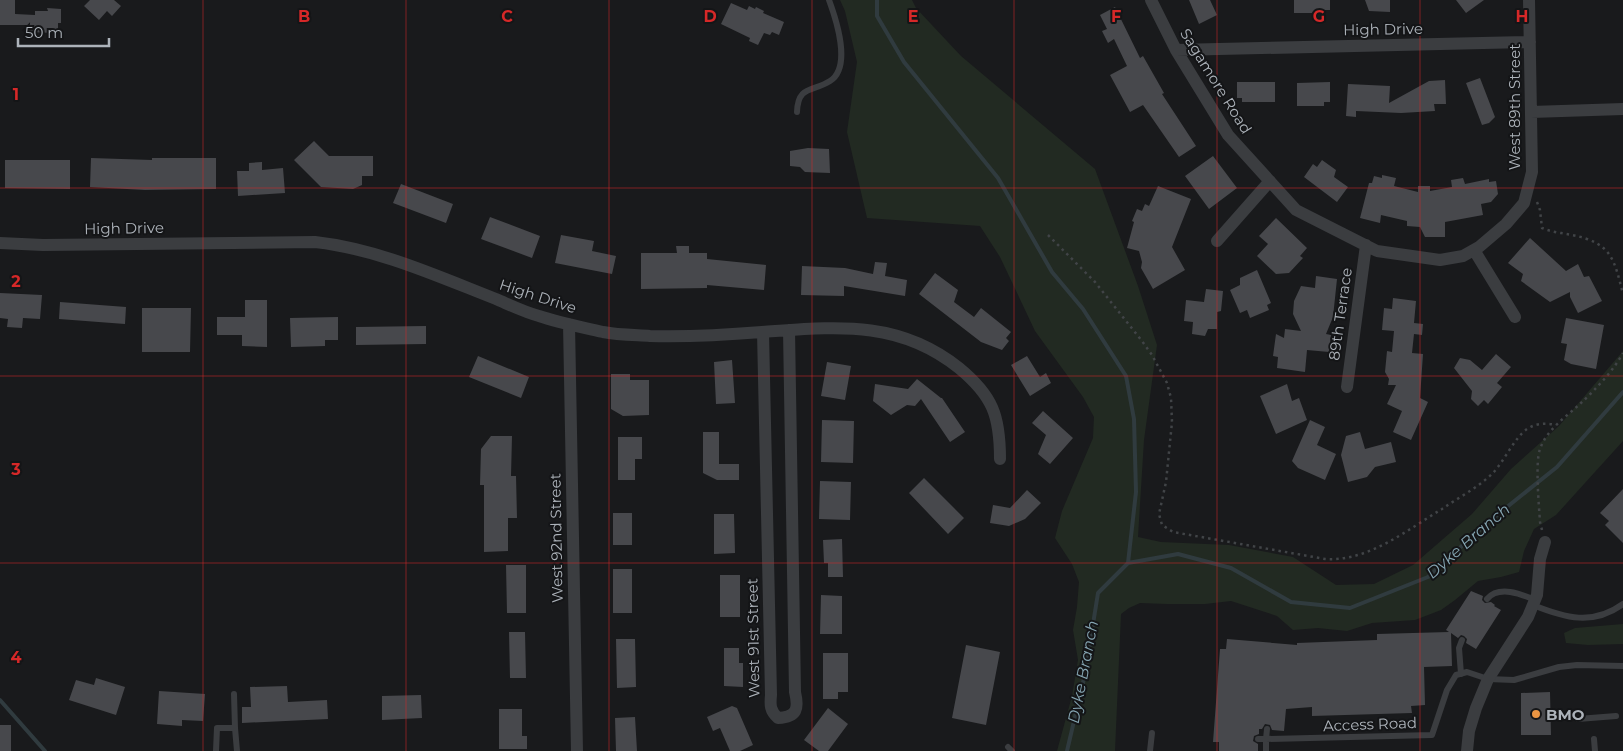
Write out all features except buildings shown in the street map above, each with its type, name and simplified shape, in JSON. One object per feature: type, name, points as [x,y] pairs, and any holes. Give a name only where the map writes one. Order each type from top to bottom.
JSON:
[{"type":"street","name":"Sagamore Road","points":[[1151,0],[1176,50],[1228,135],[1296,210],[1377,251],[1440,260],[1463,256],[1474,250]]},
{"type":"street","name":"West 89th Street","points":[[1474,250],[1506,224],[1524,203],[1532,172],[1529,0]]},
{"type":"street","name":"High Drive","points":[[1176,50],[1530,42]]},
{"type":"street","points":[[1531,112],[1623,109]]},
{"type":"street","points":[[1217,241],[1270,181]]},
{"type":"street","name":"High Drive","points":[[0,243],[46,245],[315,242],[358,249],[423,270],[539,316],[606,332],[638,335],[704,336],[851,328],[880,331],[913,341],[943,355],[967,374],[987,397],[998,422],[1000,459]]},
{"type":"street","name":"89th Terrace","points":[[1347,387],[1366,245]]},
{"type":"street","points":[[1474,250],[1515,317]]},
{"type":"street","name":"West 92nd Street","points":[[569,324],[577,751]]},
{"type":"street","name":"West 91st Street","points":[[763,332],[770,705],[772,713],[778,718],[788,718],[796,711],[798,703],[795,692],[789,330]]},
{"type":"street","points":[[1467,751],[1476,708],[1488,679],[1528,617],[1537,595],[1544,537]]},
{"type":"lane","points":[[796,112],[797,103],[802,93],[832,81],[838,72],[841,50],[840,38],[829,0]]},
{"type":"lane","points":[[1487,599],[1493,593],[1518,593],[1561,616],[1586,618],[1601,616],[1623,604]]},
{"type":"lane","points":[[1462,640],[1459,648],[1461,674],[1467,672],[1488,679],[1514,680],[1559,667],[1577,665],[1623,666]]},
{"type":"lane","name":"Access Road","points":[[1266,739],[1432,735],[1448,690],[1456,675],[1461,674]]},
{"type":"lane","points":[[234,694],[238,751]]},
{"type":"lane","points":[[1578,719],[1616,716]]},
{"type":"lane","points":[[216,751],[218,728],[235,728]]},
{"type":"lane","points":[[1266,751],[1267,729]]},
{"type":"lane","points":[[1150,751],[1152,732]]},
{"type":"lane","points":[[1258,739],[1266,739]]},
{"type":"lane","points":[[1594,739],[1594,751]]},
{"type":"path","points":[[1535,199],[1539,206],[1542,228],[1584,238],[1598,244],[1608,252],[1616,269],[1623,294]]},
{"type":"path","points":[[1048,235],[1094,282],[1137,334],[1152,355],[1167,384],[1172,398],[1172,422],[1166,482],[1159,514],[1162,524],[1173,532],[1325,559],[1346,559],[1362,554],[1391,540],[1484,481],[1499,466],[1526,430],[1542,424],[1556,425]]},
{"type":"path","points":[[1544,537],[1540,522],[1539,450],[1550,432],[1562,418],[1580,404],[1600,383],[1623,353]]},
{"type":"shaded area","points":[[840,0],[912,0],[916,8],[961,56],[1095,169],[1138,286],[1157,345],[1144,440],[1138,537],[1161,542],[1229,545],[1293,557],[1336,585],[1374,584],[1413,565],[1472,514],[1511,469],[1559,426],[1623,351],[1623,441],[1556,515],[1534,529],[1524,551],[1519,572],[1478,581],[1441,610],[1415,620],[1372,623],[1347,631],[1318,628],[1293,630],[1277,616],[1231,601],[1205,604],[1140,603],[1129,608],[1121,614],[1115,751],[1057,751],[1072,696],[1078,660],[1073,630],[1079,582],[1072,564],[1055,538],[1062,511],[1093,438],[1094,417],[1083,397],[1035,331],[1000,257],[980,226],[867,218],[847,132],[857,62],[845,11]]},
{"type":"shaded area","points":[[1623,624],[1623,644],[1588,645],[1566,643],[1564,633],[1575,628]]},
{"type":"waterway","points":[[877,0],[877,16],[904,62],[998,178],[1052,272],[1083,309],[1126,376],[1134,419],[1136,492],[1128,563]]},
{"type":"waterway","name":"Dyke Branch","points":[[1067,751],[1085,674],[1098,593],[1128,563],[1178,554],[1231,568],[1291,602],[1350,608],[1428,577],[1487,523],[1557,467],[1623,392]]},
{"type":"waterway","points":[[0,700],[45,751]]},
{"type":"place","name":"BMO","points":[[1536,714]]}]
